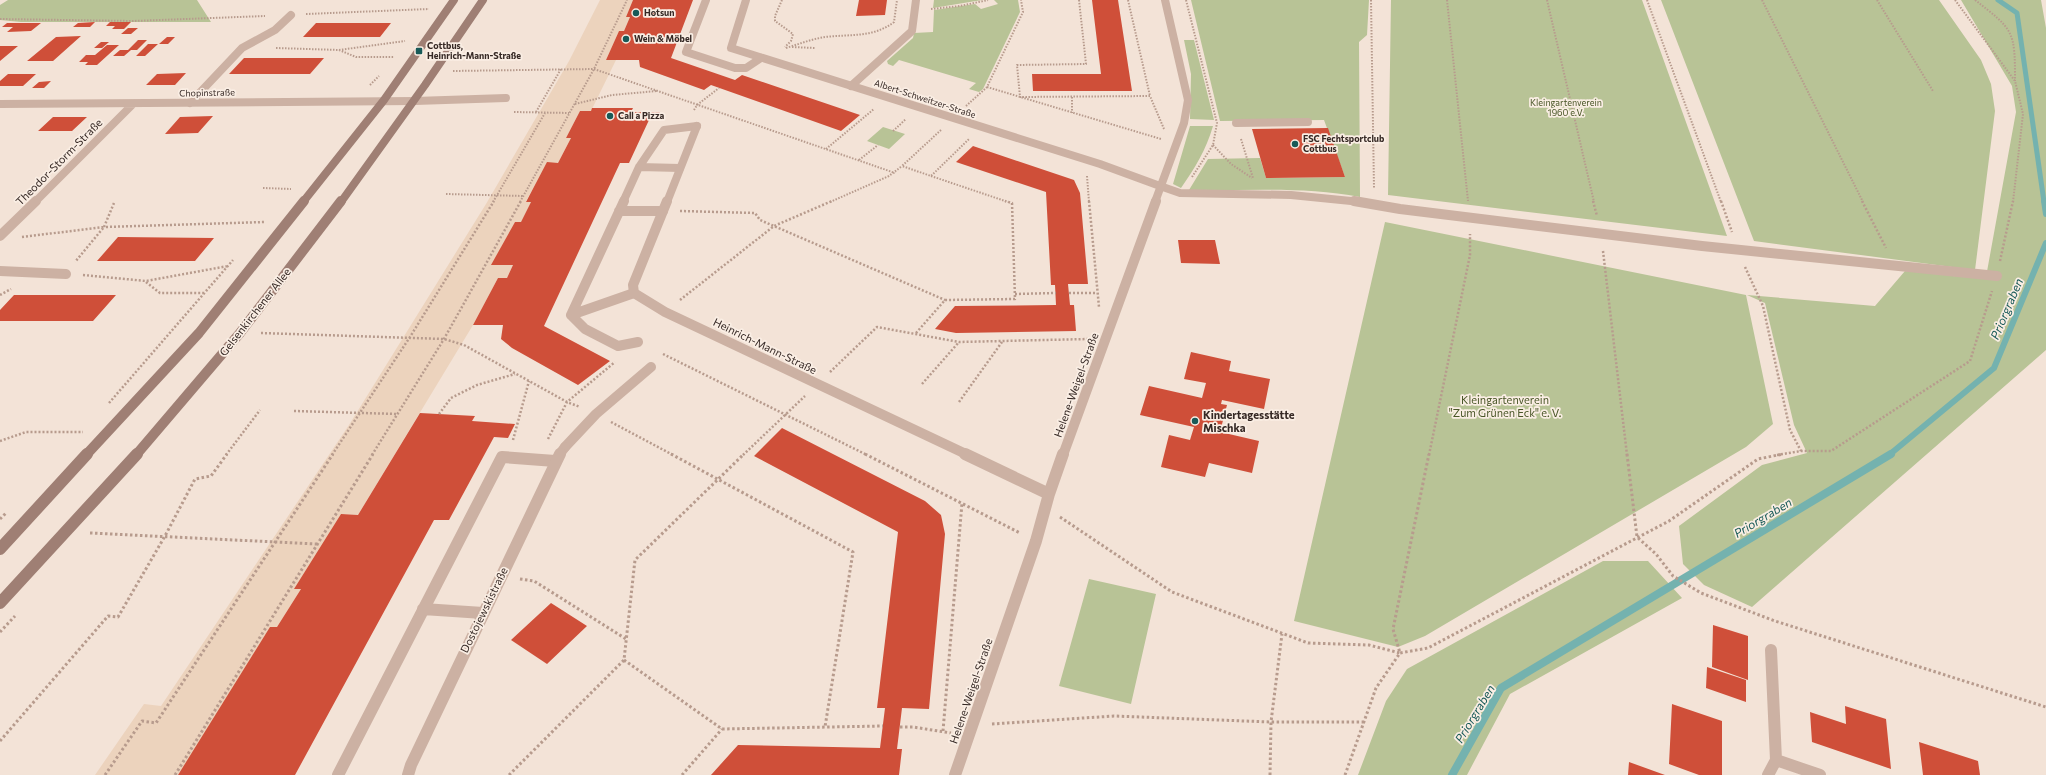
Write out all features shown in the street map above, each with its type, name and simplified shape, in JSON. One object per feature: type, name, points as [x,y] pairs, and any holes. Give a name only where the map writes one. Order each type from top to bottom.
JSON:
[{"type":"main road","points":[[0,549],[24,525],[199,333],[384,100],[454,0]]},
{"type":"main road","name":"Gelsenkirchener Allee","points":[[0,603],[69,530],[178,407],[239,334],[415,101],[483,0]]},
{"type":"street","points":[[706,0],[686,52],[735,68],[746,68],[761,58]]},
{"type":"street","name":"Albert-Schweitzer-Straße","points":[[746,0],[731,48],[1100,164],[1180,193],[1310,195],[1374,203],[1400,209],[1601,235],[1997,276]]},
{"type":"street","points":[[851,86],[912,31],[916,0]]},
{"type":"street","name":"Helene-Weigel-Straße","points":[[955,775],[971,725],[1036,541],[1049,494],[1184,123],[1188,100],[1165,0]]},
{"type":"street","points":[[190,103],[242,48],[275,30],[291,15]]},
{"type":"street","name":"Chopinstraße","points":[[0,104],[134,104],[351,100],[415,101],[506,98]]},
{"type":"street","name":"Theodor-Storm-Straße","points":[[0,236],[134,104]]},
{"type":"street","points":[[1236,123],[1308,122]]},
{"type":"street","points":[[692,126],[680,168],[634,285],[634,293],[571,315],[639,167],[664,130],[692,126]]},
{"type":"street","points":[[639,167],[680,168]]},
{"type":"street","points":[[619,210],[663,211]]},
{"type":"street","points":[[0,272],[66,274]]},
{"type":"street","name":"Heinrich-Mann-Straße","points":[[634,293],[665,312],[1049,494]]},
{"type":"street","points":[[571,315],[586,329],[618,346],[638,342]]},
{"type":"street","name":"Dostojewskistraße","points":[[408,775],[555,461],[565,447],[596,414],[651,367]]},
{"type":"street","points":[[338,775],[502,457],[555,461]]},
{"type":"street","points":[[423,609],[483,613]]},
{"type":"street","points":[[1768,775],[1776,760],[1771,650]]},
{"type":"street","points":[[1776,760],[1820,775]]},
{"type":"path","points":[[175,775],[444,339],[570,114],[594,69],[627,0]]},
{"type":"path","points":[[782,0],[775,16],[776,21],[793,34],[791,41],[783,49]]},
{"type":"path","points":[[783,49],[811,40],[876,33],[887,29],[894,22],[897,0]]},
{"type":"path","points":[[915,10],[944,9],[988,0]]},
{"type":"path","points":[[665,312],[774,226],[895,172],[902,166],[987,87],[1018,24],[1022,12],[1021,0]]},
{"type":"path","points":[[1020,97],[1017,65],[1086,64],[1079,0]]},
{"type":"path","points":[[1128,0],[1136,42],[1150,96],[1165,131]]},
{"type":"path","points":[[1371,0],[1374,203]]},
{"type":"path","points":[[1400,653],[1393,630],[1470,255],[1470,217],[1447,0]]},
{"type":"path","points":[[1548,0],[1601,235],[1637,536],[1656,554],[1673,576],[1701,592],[1775,621],[2046,707]]},
{"type":"path","points":[[1648,0],[1738,250],[1749,279],[1763,306],[1790,430],[1801,451]]},
{"type":"path","points":[[1762,0],[1895,266]]},
{"type":"path","points":[[1877,0],[1933,91]]},
{"type":"path","points":[[1955,0],[2015,80]]},
{"type":"path","points":[[1044,511],[1064,518],[1172,592],[1308,643],[1369,646],[1400,653],[1428,648],[1637,536],[1669,521],[1758,459],[1801,451],[1831,451],[1970,361],[1997,276],[2015,190],[2023,114],[2015,80],[2016,61],[2010,31],[1994,15],[1975,0]]},
{"type":"path","points":[[425,14],[432,4]]},
{"type":"path","points":[[0,19],[132,21],[429,9]]},
{"type":"path","points":[[402,45],[409,36]]},
{"type":"path","points":[[242,48],[316,48],[339,50],[405,41]]},
{"type":"path","points":[[783,49],[795,47],[815,48]]},
{"type":"path","points":[[339,50],[356,57],[394,57]]},
{"type":"path","points":[[390,61],[396,53]]},
{"type":"path","points":[[536,112],[561,69]]},
{"type":"path","points":[[451,71],[594,69],[895,172]]},
{"type":"path","points":[[351,100],[356,92],[368,87],[381,74]]},
{"type":"path","points":[[987,87],[1163,140],[1164,136]]},
{"type":"path","points":[[692,126],[697,104],[719,88]]},
{"type":"path","points":[[575,104],[612,95],[658,91]]},
{"type":"path","points":[[1020,97],[1150,96]]},
{"type":"path","points":[[1072,97],[1072,113]]},
{"type":"path","points":[[826,149],[876,107]]},
{"type":"path","points":[[513,112],[570,114]]},
{"type":"path","points":[[105,775],[142,720],[156,723],[276,543],[410,337],[498,195],[545,113]]},
{"type":"path","points":[[893,131],[909,117]]},
{"type":"path","points":[[1236,123],[1258,194]]},
{"type":"path","points":[[931,176],[970,138]]},
{"type":"path","points":[[859,160],[878,145]]},
{"type":"path","points":[[1213,145],[1231,164],[1253,178],[1285,194]]},
{"type":"path","points":[[663,211],[755,213],[760,220],[945,300],[1015,299],[1012,203],[902,166]]},
{"type":"path","points":[[1087,176],[1099,313]]},
{"type":"path","points":[[287,194],[296,183]]},
{"type":"path","points":[[263,188],[291,189]]},
{"type":"path","points":[[446,194],[523,196]]},
{"type":"path","points":[[66,274],[104,227],[114,203]]},
{"type":"path","points":[[260,228],[269,217]]},
{"type":"path","points":[[17,238],[104,227],[265,222]]},
{"type":"path","points":[[104,409],[238,255]]},
{"type":"path","points":[[66,274],[146,281],[229,266]]},
{"type":"path","points":[[146,281],[160,293],[206,293]]},
{"type":"path","points":[[1015,294],[1056,293]]},
{"type":"path","points":[[1069,293],[1097,293]]},
{"type":"path","points":[[916,334],[945,300]]},
{"type":"path","points":[[509,775],[624,660],[635,560],[718,478],[878,327],[959,342],[1093,339]]},
{"type":"path","points":[[171,332],[199,333]]},
{"type":"path","points":[[239,334],[257,332],[410,337],[444,339],[464,345],[567,402],[596,414],[718,478],[853,552],[825,727]]},
{"type":"path","points":[[959,402],[1002,341]]},
{"type":"path","points":[[538,460],[567,402],[638,342],[786,414],[1036,541]]},
{"type":"path","points":[[922,384],[959,342]]},
{"type":"path","points":[[439,414],[451,398],[477,385],[516,374]]},
{"type":"path","points":[[509,457],[529,381]]},
{"type":"path","points":[[0,742],[108,616],[118,618],[165,536],[195,479],[210,476],[260,410]]},
{"type":"path","points":[[294,411],[397,414]]},
{"type":"path","points":[[78,438],[88,426]]},
{"type":"path","points":[[0,441],[26,432],[83,432]]},
{"type":"path","points":[[943,731],[962,503]]},
{"type":"path","points":[[10,508],[0,520],[24,525]]},
{"type":"path","points":[[69,530],[91,533],[317,544]]},
{"type":"path","points":[[500,578],[534,581],[626,639]]},
{"type":"path","points":[[1270,775],[1271,722],[1282,634]]},
{"type":"path","points":[[1345,775],[1376,688],[1400,653]]},
{"type":"path","points":[[624,660],[722,729],[883,726]]},
{"type":"path","points":[[971,725],[1114,716],[1271,722],[1365,722]]},
{"type":"path","points":[[900,727],[943,731],[953,734]]},
{"type":"path","points":[[682,775],[722,729]]},
{"type":"green space","points":[[8,0],[197,0],[211,22],[21,22],[0,20],[0,5]]},
{"type":"green space","points":[[934,0],[982,0],[933,8]]},
{"type":"green space","points":[[994,0],[1018,0],[1020,12],[983,89],[979,92],[969,89],[976,83],[899,60],[893,66],[888,64],[887,61],[913,38],[914,33],[933,32],[934,10],[975,4],[981,9],[998,4]]},
{"type":"green space","points":[[1191,0],[1369,0],[1367,35],[1359,42],[1360,197],[1317,191],[1296,190],[1189,190],[1208,159],[1260,158],[1266,178],[1345,177],[1324,120],[1220,121]]},
{"type":"green space","name":"Kleingartenverein 1960 e.V.","points":[[1391,0],[1642,0],[1727,236],[1388,195]]},
{"type":"green space","points":[[1661,0],[1939,0],[1981,60],[1991,84],[1995,111],[1975,270],[1754,241]]},
{"type":"green space","points":[[1961,0],[2041,0],[2046,28],[2046,350],[1752,607],[1704,585],[1683,564],[1679,526],[1762,465],[1807,453],[1794,425],[1765,303],[1747,295],[1875,306],[1905,271],[1986,277],[2016,112],[2012,86]]},
{"type":"green space","points":[[1184,40],[1194,40],[1214,120],[1190,119],[1191,74]]},
{"type":"green space","points":[[1190,126],[1213,126],[1200,158],[1181,188],[1173,184]]},
{"type":"green space","points":[[883,127],[905,134],[889,149],[867,141]]},
{"type":"green space","name":"Kleingartenverein \"Zum Grünen Eck\" e. V.","points":[[1385,222],[1746,295],[1773,424],[1746,447],[1425,636],[1398,647],[1294,621]]},
{"type":"green space","points":[[1603,561],[1648,561],[1682,598],[1510,694],[1467,775],[1358,775],[1386,701],[1407,669]]},
{"type":"green space","points":[[1089,579],[1156,594],[1131,704],[1059,686]]},
{"type":"shaded area","points":[[600,0],[633,0],[626,17],[630,17],[624,31],[619,31],[606,60],[616,60],[591,111],[580,111],[566,138],[571,138],[558,163],[547,163],[526,201],[531,202],[521,222],[515,222],[492,264],[513,265],[507,278],[498,278],[473,325],[358,515],[341,514],[301,589],[178,775],[95,775],[144,704],[161,706],[349,425],[486,204],[569,61]]},
{"type":"building","points":[[633,0],[693,0],[671,58],[735,80],[742,75],[860,115],[841,131],[711,85],[704,90],[640,67],[639,60],[606,60],[619,31],[624,31],[630,17],[626,17]]},
{"type":"building","points":[[859,0],[887,0],[885,15],[856,16]]},
{"type":"building","points":[[1092,0],[1118,0],[1132,91],[1033,91],[1032,74],[1101,74]]},
{"type":"building","points":[[95,22],[90,27],[73,27],[78,23]]},
{"type":"building","points":[[110,22],[131,22],[124,29],[112,29],[115,26],[106,26]]},
{"type":"building","points":[[7,23],[41,23],[31,31],[7,32],[13,27],[2,27]]},
{"type":"building","points":[[316,23],[391,23],[380,37],[303,37]]},
{"type":"building","points":[[128,28],[138,28],[131,34],[121,34]]},
{"type":"building","points":[[81,36],[53,61],[27,61],[56,37]]},
{"type":"building","points":[[167,37],[175,37],[168,44],[159,44]]},
{"type":"building","points":[[138,40],[147,40],[137,50],[131,50],[124,56],[113,56],[120,50],[128,50]]},
{"type":"building","points":[[101,42],[109,42],[102,48],[94,48]]},
{"type":"building","points":[[148,44],[158,44],[145,56],[136,56]]},
{"type":"building","points":[[107,45],[119,45],[97,65],[85,65],[88,62],[79,62],[86,55],[95,55]]},
{"type":"building","points":[[0,46],[18,46],[0,61]]},
{"type":"building","points":[[244,58],[324,58],[310,74],[229,74]]},
{"type":"building","points":[[186,73],[175,85],[146,85],[157,74]]},
{"type":"building","points":[[8,74],[36,74],[23,86],[0,86],[0,81]]},
{"type":"building","points":[[51,81],[44,88],[32,88],[39,82]]},
{"type":"building","points":[[592,108],[633,108],[631,112],[660,112],[657,120],[649,120],[629,163],[620,163],[544,326],[610,361],[578,385],[512,348],[501,339],[503,325],[473,325],[498,278],[507,278],[513,265],[491,265],[515,222],[521,222],[531,202],[526,202],[547,162],[558,163],[571,138],[566,138],[580,111],[591,111]]},
{"type":"building","points":[[213,116],[198,133],[165,134],[180,117]]},
{"type":"building","points":[[53,117],[87,117],[72,131],[38,131]]},
{"type":"building","name":"FSC Fechtsportclub Cottbus","points":[[1328,128],[1345,177],[1266,178],[1252,129]]},
{"type":"building","points":[[973,146],[1074,180],[1080,193],[1088,284],[1068,284],[1070,305],[1074,305],[1076,331],[956,333],[935,329],[955,306],[1056,305],[1055,285],[1051,285],[1046,192],[956,162]]},
{"type":"building","points":[[118,237],[214,238],[195,261],[97,261]]},
{"type":"building","points":[[1178,240],[1215,240],[1220,264],[1181,263]]},
{"type":"building","points":[[14,295],[116,295],[93,321],[0,321],[0,310]]},
{"type":"building","name":"Kindertagesstätte Mischka","points":[[1191,352],[1231,361],[1229,371],[1270,379],[1264,409],[1222,400],[1221,404],[1227,405],[1221,428],[1217,427],[1216,431],[1259,441],[1252,473],[1209,463],[1205,477],[1161,467],[1169,435],[1190,440],[1194,427],[1140,415],[1149,386],[1202,398],[1206,383],[1184,379]]},
{"type":"building","points":[[420,413],[475,416],[472,421],[515,424],[508,438],[494,437],[449,520],[434,520],[295,775],[178,775],[270,627],[277,627],[301,589],[294,589],[341,514],[358,515]]},
{"type":"building","points":[[782,428],[925,501],[941,515],[945,534],[929,709],[902,708],[897,749],[902,749],[899,775],[711,775],[738,745],[880,748],[885,708],[877,708],[898,532],[754,456]]},
{"type":"building","points":[[551,603],[587,626],[547,664],[511,640]]},
{"type":"building","points":[[1713,625],[1748,636],[1748,680],[1712,667]]},
{"type":"building","points":[[1707,667],[1746,680],[1746,702],[1706,688]]},
{"type":"building","points":[[1672,704],[1722,721],[1722,775],[1699,775],[1669,764]]},
{"type":"building","points":[[1845,706],[1886,719],[1891,769],[1812,742],[1810,712],[1846,724]]},
{"type":"building","points":[[1919,742],[1978,761],[1980,775],[1923,775]]},
{"type":"building","points":[[1629,762],[1665,775],[1628,775]]},
{"type":"waterway","name":"Priorgraben","points":[[1998,0],[2017,13],[2044,202]]},
{"type":"waterway","name":"Priorgraben","points":[[2044,201],[2046,214]]},
{"type":"waterway","name":"Priorgraben","points":[[1889,455],[1994,368],[2046,243]]},
{"type":"waterway","name":"Priorgraben","points":[[1452,775],[1501,688],[1891,454]]},
{"type":"place","name":"Hotsun","points":[[636,13]]},
{"type":"place","name":"Wein & Möbel","points":[[626,39]]},
{"type":"place","name":"Cottbus, Heinrich-Mann-Straße","points":[[419,51]]},
{"type":"place","name":"Call a Pizza","points":[[610,116]]},
{"type":"place","name":"FSC Fechtsportclub Cottbus","points":[[1295,144]]},
{"type":"place","name":"Kindertagesstätte Mischka","points":[[1195,421]]}]
